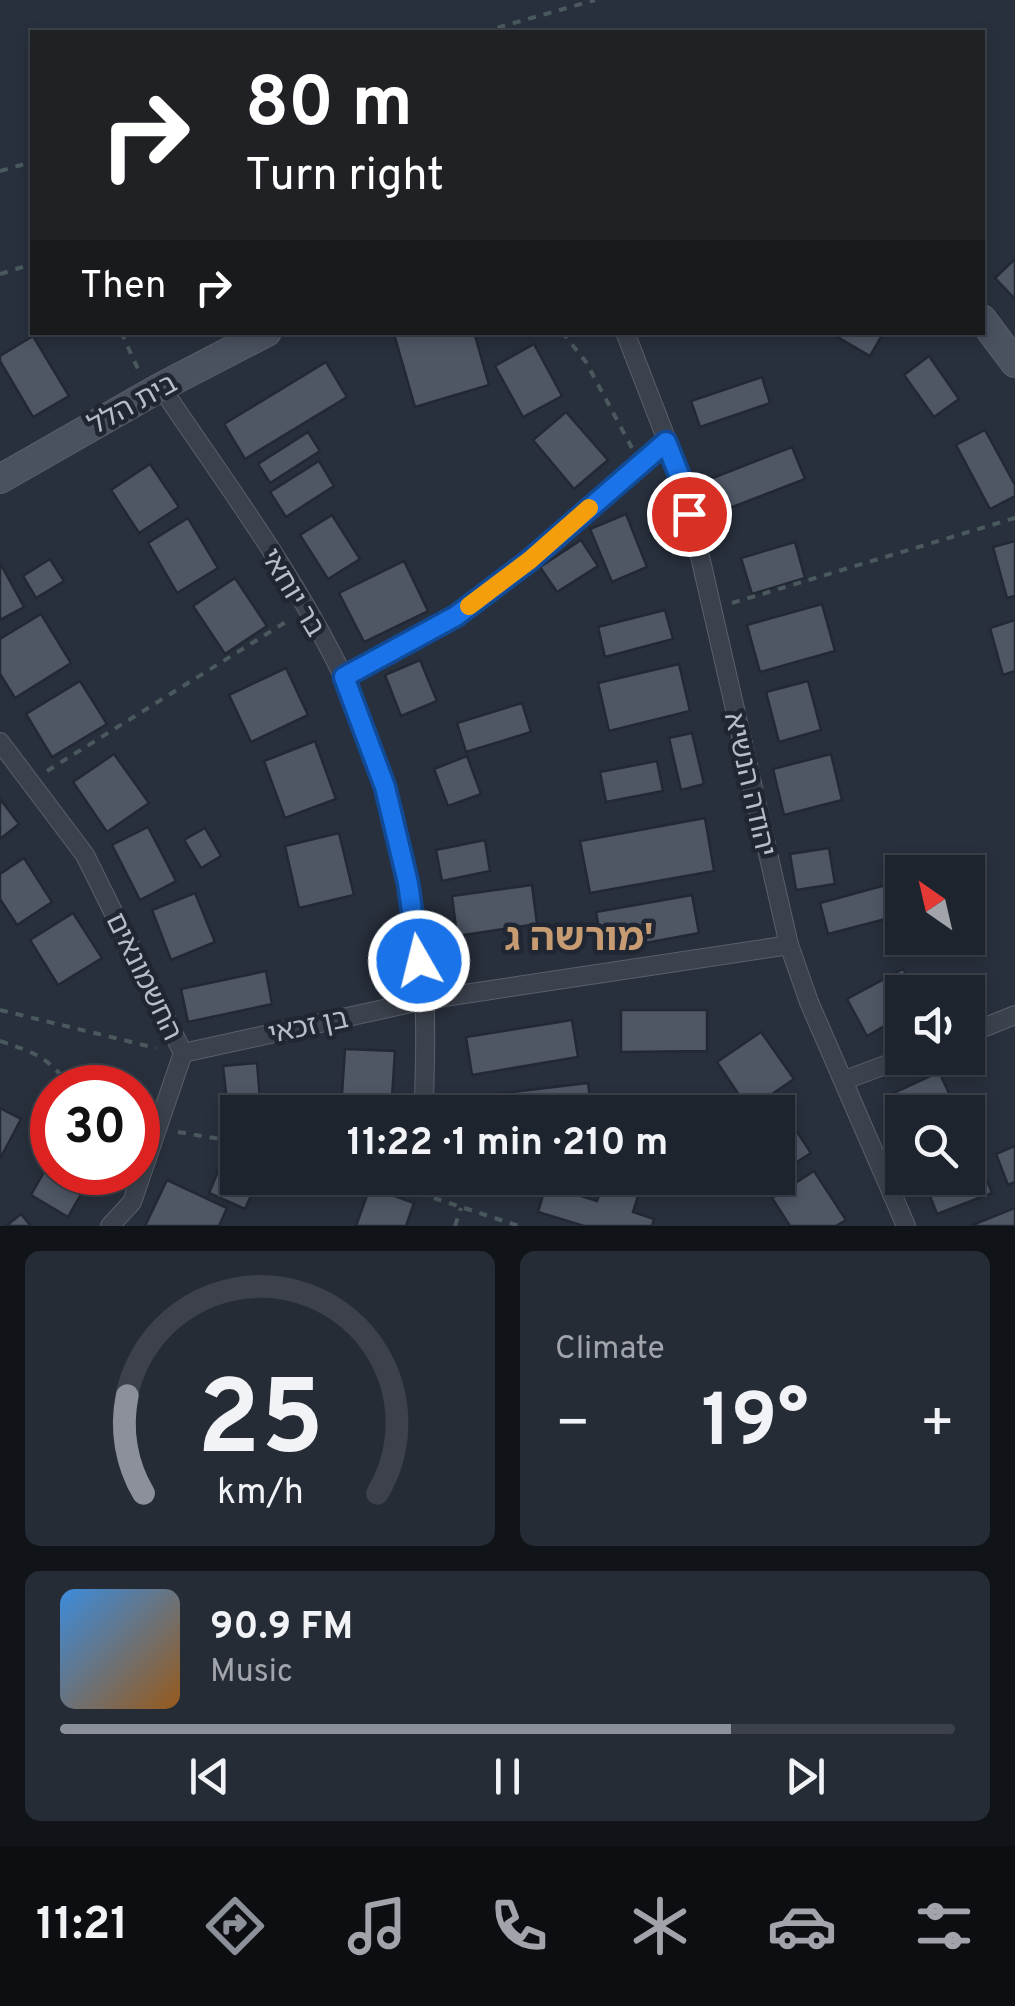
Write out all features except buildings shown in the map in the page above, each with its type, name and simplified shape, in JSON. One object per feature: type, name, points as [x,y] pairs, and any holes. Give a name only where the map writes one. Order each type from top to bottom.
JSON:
[{"type":"street","points":[[985,323],[1015,362]]},
{"type":"street","name":"בית הלל","points":[[0,480],[155,390],[261,335]]},
{"type":"street","name":"יהודה הנשיא","points":[[626,335],[682,482],[790,945],[809,1002],[906,1226]]},
{"type":"street","name":"בר יוחאי","points":[[155,390],[284,571],[344,677],[385,787],[408,883],[424,1000],[424,1095]]},
{"type":"street","name":"החשמונאים","points":[[0,742],[85,855],[182,1054],[160,1120]]},
{"type":"street","name":"בן זכאי","points":[[182,1054],[424,1000],[790,945]]},
{"type":"street","points":[[985,1027],[1015,1016]]},
{"type":"street","points":[[845,1080],[885,1065]]},
{"type":"street","name":"החשמונאים","points":[[110,1226],[134,1195]]},
{"type":"lane","points":[[344,677],[456,616],[530,560],[666,442]]},
{"type":"path","points":[[489,30],[595,0]]},
{"type":"path","points":[[0,171],[30,163]]},
{"type":"path","points":[[0,274],[30,265]]},
{"type":"path","points":[[123,335],[155,390]]},
{"type":"path","points":[[564,335],[586,362],[641,463]]},
{"type":"path","points":[[710,610],[1015,518]]},
{"type":"path","points":[[30,782],[306,609]]},
{"type":"path","points":[[0,1010],[182,1054]]},
{"type":"path","points":[[0,1041],[41,1055],[50,1065]]},
{"type":"path","points":[[160,1129],[220,1139]]},
{"type":"path","points":[[426,1195],[519,1226]]},
{"type":"path","points":[[454,1226],[461,1208]]},
{"type":"slow traffic","points":[[469,606],[589,508]]},
{"type":"district","name":"מורשה ג'","points":[[579,937]]},
{"type":"route","points":[[419,961],[408,883],[385,787],[344,677],[456,616],[530,560],[666,442],[682,482],[689,514]]}]
